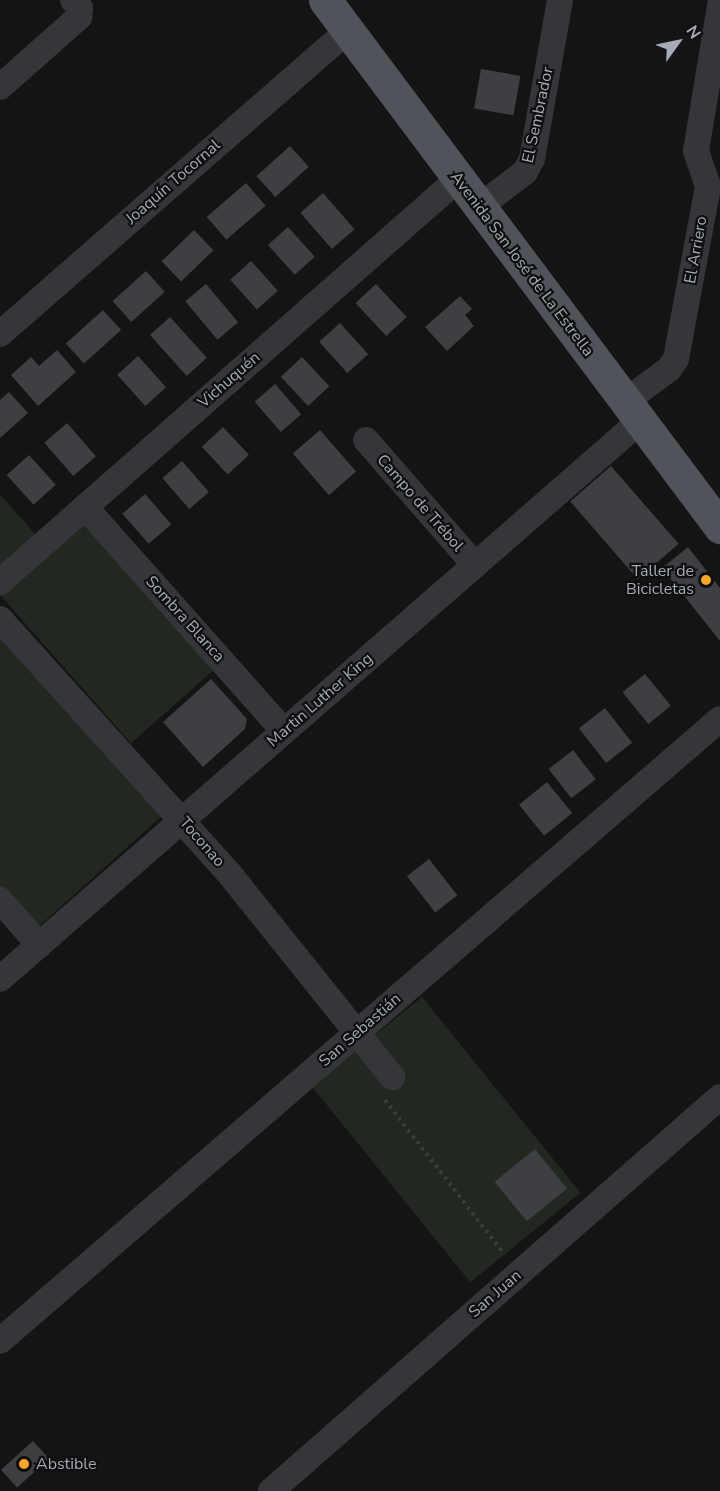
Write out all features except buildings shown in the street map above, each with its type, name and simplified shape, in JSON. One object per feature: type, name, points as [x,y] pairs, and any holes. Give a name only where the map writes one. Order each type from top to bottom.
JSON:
[{"type":"main road","name":"Avenida San José de La Estrella","points":[[325,0],[720,527]]},
{"type":"street","name":"El Sembrador","points":[[479,207],[525,172],[532,159],[560,0]]},
{"type":"street","points":[[0,87],[77,6]]},
{"type":"street","name":"El Arriero","points":[[633,411],[676,359],[707,191],[712,175],[696,152],[720,6]]},
{"type":"street","name":"Joaquín Tocornal","points":[[0,334],[347,31]]},
{"type":"street","name":"Vichuquén","points":[[0,582],[458,179]]},
{"type":"street","name":"Martin Luther King","points":[[0,979],[474,565],[633,411]]},
{"type":"street","name":"Campo de Trébol","points":[[366,440],[474,565]]},
{"type":"street","name":"Sombra Blanca","points":[[85,507],[284,731]]},
{"type":"street","name":"Toconao","points":[[0,619],[183,820],[357,1033],[385,1084]]},
{"type":"street","name":"San Sebastián","points":[[0,1341],[720,719]]},
{"type":"street","points":[[0,900],[39,945]]},
{"type":"street","name":"San Juan","points":[[270,1491],[720,1097]]},
{"type":"path","points":[[385,1084],[519,1273]]},
{"type":"shaded area","points":[[0,494],[51,552],[85,522],[215,669],[131,743],[0,595]]},
{"type":"shaded area","points":[[0,633],[162,816],[36,929],[0,889]]},
{"type":"shaded area","points":[[422,997],[581,1193],[470,1282],[312,1086]]},
{"type":"place","name":"Taller de Bicicletas","points":[[706,580]]},
{"type":"place","name":"Abstible","points":[[24,1464]]}]
